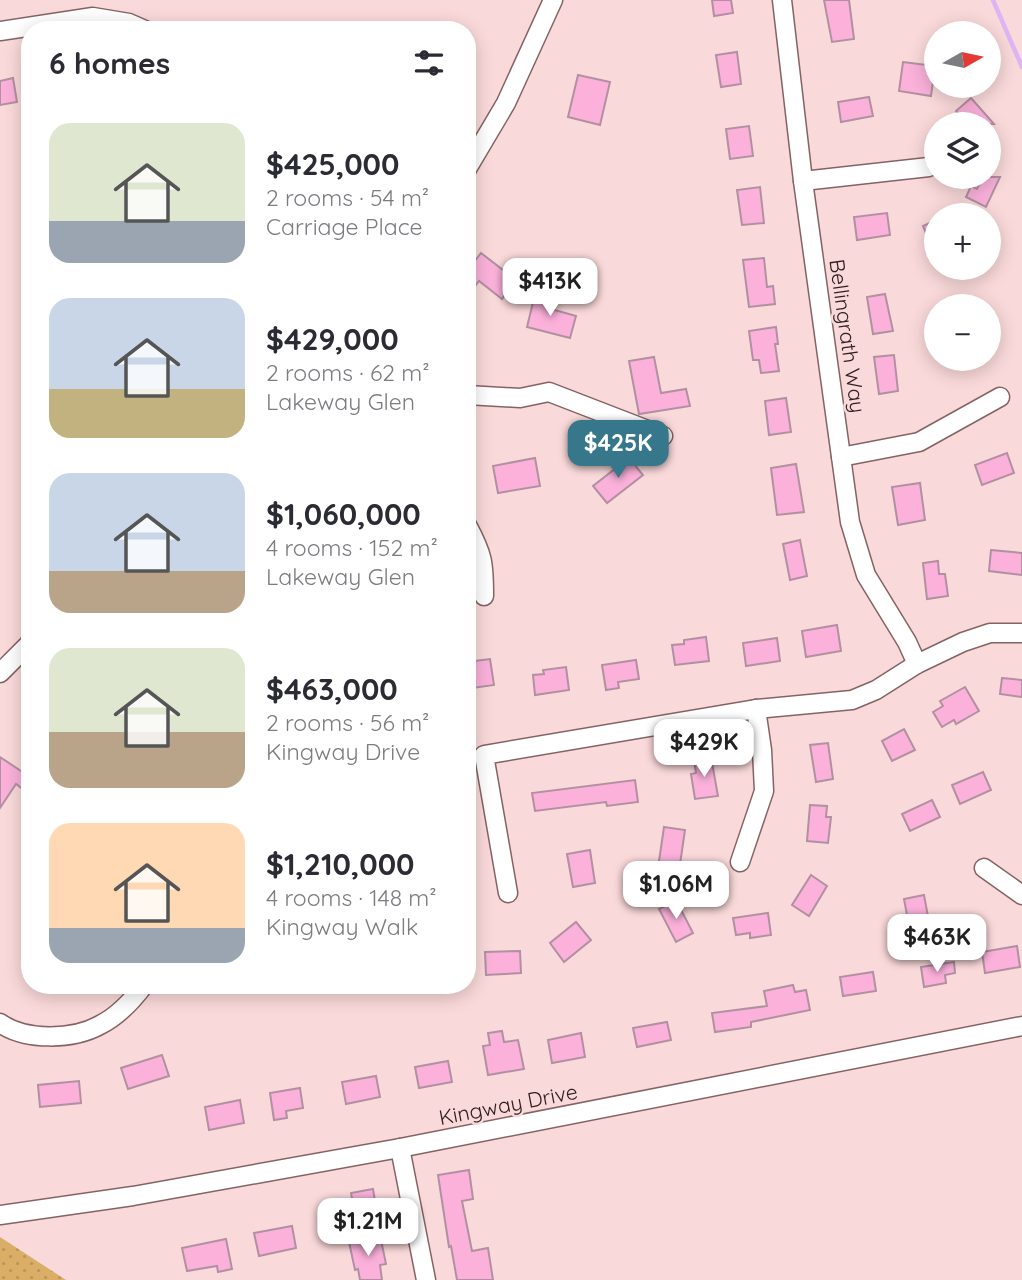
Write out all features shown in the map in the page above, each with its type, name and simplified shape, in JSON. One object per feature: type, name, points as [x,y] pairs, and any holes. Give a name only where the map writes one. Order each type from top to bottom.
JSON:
[{"type":"street","points":[[476,154],[506,103],[553,0]]},
{"type":"street","name":"Bellingrath Way","points":[[782,0],[803,181],[850,522],[866,575],[917,664]]},
{"type":"street","points":[[72,21],[93,18],[115,21]]},
{"type":"street","points":[[0,31],[21,28]]},
{"type":"street","points":[[803,181],[924,168]]},
{"type":"street","points":[[476,396],[520,398],[549,392],[663,436]]},
{"type":"street","points":[[842,457],[919,442],[1000,397]]},
{"type":"street","points":[[476,542],[484,566],[484,596]]},
{"type":"street","points":[[508,893],[484,755],[756,709],[852,700],[876,690],[917,664],[963,642],[990,634],[1022,633]]},
{"type":"street","points":[[0,673],[21,652]]},
{"type":"street","points":[[740,862],[764,791],[756,709]]},
{"type":"street","points":[[984,868],[1022,895]]},
{"type":"street","points":[[0,1023],[10,1030],[29,1035],[53,1036],[80,1032],[98,1026],[137,994]]},
{"type":"street","name":"Kingway Drive","points":[[0,1215],[133,1196],[400,1148],[1022,1026]]},
{"type":"street","points":[[400,1148],[426,1280]]},
{"type":"shaded area","points":[[0,1237],[66,1280],[0,1280]]},
{"type":"building","points":[[712,0],[731,0],[733,13],[714,16]]},
{"type":"building","points":[[824,0],[849,0],[854,39],[832,42]]},
{"type":"building","points":[[737,52],[741,84],[721,87],[716,55]]},
{"type":"building","points":[[903,62],[924,65],[924,95],[899,91]]},
{"type":"building","points":[[578,75],[610,82],[600,125],[568,117]]},
{"type":"building","points":[[13,78],[17,102],[0,105],[0,81]]},
{"type":"building","points":[[869,97],[873,116],[841,122],[838,102]]},
{"type":"building","points":[[971,98],[983,112],[957,112]]},
{"type":"building","points":[[749,126],[753,156],[730,159],[726,129]]},
{"type":"building","points":[[760,187],[764,223],[742,225],[737,190]]},
{"type":"building","points":[[970,189],[994,189],[988,203],[978,203],[966,197]]},
{"type":"building","points":[[887,213],[890,235],[857,240],[854,217]]},
{"type":"building","points":[[481,253],[516,280],[502,299],[479,281],[476,285],[476,259]]},
{"type":"building","points":[[764,258],[767,287],[773,286],[775,304],[749,307],[743,260]]},
{"type":"building","points":[[535,294],[553,299],[551,309],[576,316],[570,338],[527,327]]},
{"type":"building","points":[[885,294],[893,331],[873,334],[867,297]]},
{"type":"building","points":[[776,327],[778,344],[775,344],[779,371],[761,373],[759,360],[753,360],[749,331]]},
{"type":"building","points":[[894,355],[898,391],[879,394],[874,357]]},
{"type":"building","points":[[654,357],[661,393],[686,389],[690,406],[639,414],[629,361]]},
{"type":"building","points":[[786,398],[791,432],[769,435],[765,401]]},
{"type":"building","points":[[1007,453],[1014,473],[982,485],[975,465]]},
{"type":"building","points":[[535,458],[540,486],[498,493],[493,466]]},
{"type":"building","points":[[629,458],[643,475],[607,503],[593,486]]},
{"type":"building","points":[[796,464],[804,512],[777,515],[771,468]]},
{"type":"building","points":[[920,483],[925,520],[898,525],[892,487]]},
{"type":"building","points":[[800,540],[807,576],[790,580],[783,544]]},
{"type":"building","points":[[991,550],[1022,553],[1022,575],[989,571]]},
{"type":"building","points":[[938,561],[939,574],[945,574],[948,596],[927,599],[923,563]]},
{"type":"building","points":[[837,625],[841,651],[806,657],[802,631]]},
{"type":"building","points":[[706,637],[709,661],[675,665],[672,645],[684,644],[684,640]]},
{"type":"building","points":[[777,638],[780,661],[746,666],[743,643]]},
{"type":"building","points":[[490,659],[494,685],[476,688],[476,661]]},
{"type":"building","points":[[636,660],[639,679],[618,682],[619,688],[606,690],[602,665]]},
{"type":"building","points":[[566,667],[569,690],[535,695],[533,675],[544,674],[543,670]]},
{"type":"building","points":[[1002,678],[1022,680],[1022,697],[1000,694]]},
{"type":"building","points":[[965,687],[979,711],[956,724],[954,720],[942,727],[933,712],[943,706],[940,701]]},
{"type":"building","points":[[904,729],[915,750],[892,761],[882,741]]},
{"type":"building","points":[[828,743],[833,779],[816,782],[810,745]]},
{"type":"building","points":[[0,757],[21,771],[21,788],[16,784],[0,808]]},
{"type":"building","points":[[711,757],[718,796],[695,799],[691,774],[696,773],[694,760]]},
{"type":"building","points":[[983,772],[991,790],[960,804],[952,785]]},
{"type":"building","points":[[635,780],[638,802],[607,806],[606,802],[535,811],[532,793]]},
{"type":"building","points":[[932,800],[940,817],[910,831],[902,814]]},
{"type":"building","points":[[810,805],[827,806],[826,817],[831,817],[828,843],[807,841]]},
{"type":"building","points":[[664,827],[685,830],[679,871],[658,868]]},
{"type":"building","points":[[590,850],[595,883],[573,887],[567,854]]},
{"type":"building","points":[[811,875],[827,886],[809,916],[792,905]]},
{"type":"building","points":[[924,895],[929,922],[909,926],[904,899]]},
{"type":"building","points":[[676,900],[693,933],[676,942],[659,909]]},
{"type":"building","points":[[768,913],[771,935],[750,938],[750,933],[736,935],[733,918]]},
{"type":"building","points":[[576,922],[591,940],[564,962],[550,943]]},
{"type":"building","points":[[1017,946],[1020,967],[985,973],[982,952]]},
{"type":"building","points":[[520,951],[521,973],[486,975],[485,952]]},
{"type":"building","points":[[954,962],[955,973],[945,975],[946,983],[924,987],[921,967]]},
{"type":"building","points":[[873,972],[876,991],[843,996],[840,977]]},
{"type":"building","points":[[793,985],[795,992],[806,990],[810,1010],[751,1022],[751,1027],[715,1032],[712,1013],[767,1006],[764,991]]},
{"type":"building","points":[[667,1022],[671,1040],[637,1047],[633,1028]]},
{"type":"building","points":[[502,1031],[504,1042],[518,1040],[524,1069],[488,1075],[483,1046],[490,1045],[488,1033]]},
{"type":"building","points":[[581,1033],[585,1057],[552,1063],[548,1040]]},
{"type":"building","points":[[162,1055],[169,1076],[128,1089],[121,1068]]},
{"type":"building","points":[[448,1061],[452,1082],[419,1088],[415,1067]]},
{"type":"building","points":[[376,1076],[380,1097],[346,1104],[342,1082]]},
{"type":"building","points":[[79,1081],[81,1103],[40,1107],[38,1085]]},
{"type":"building","points":[[300,1088],[303,1108],[286,1111],[287,1118],[274,1120],[270,1093]]},
{"type":"building","points":[[240,1100],[244,1123],[209,1130],[205,1107]]},
{"type":"building","points":[[469,1170],[473,1199],[462,1201],[472,1251],[488,1248],[493,1280],[457,1280],[451,1246],[449,1247],[438,1175]]},
{"type":"building","points":[[373,1189],[377,1213],[341,1220],[338,1207],[353,1204],[351,1193]]},
{"type":"building","points":[[292,1226],[296,1248],[259,1256],[254,1233]]},
{"type":"building","points":[[380,1235],[386,1264],[380,1265],[382,1280],[360,1280],[349,1242]]},
{"type":"building","points":[[226,1239],[232,1269],[218,1272],[217,1266],[187,1271],[182,1248]]},
{"type":"waterway","points":[[993,0],[1022,67]]}]
